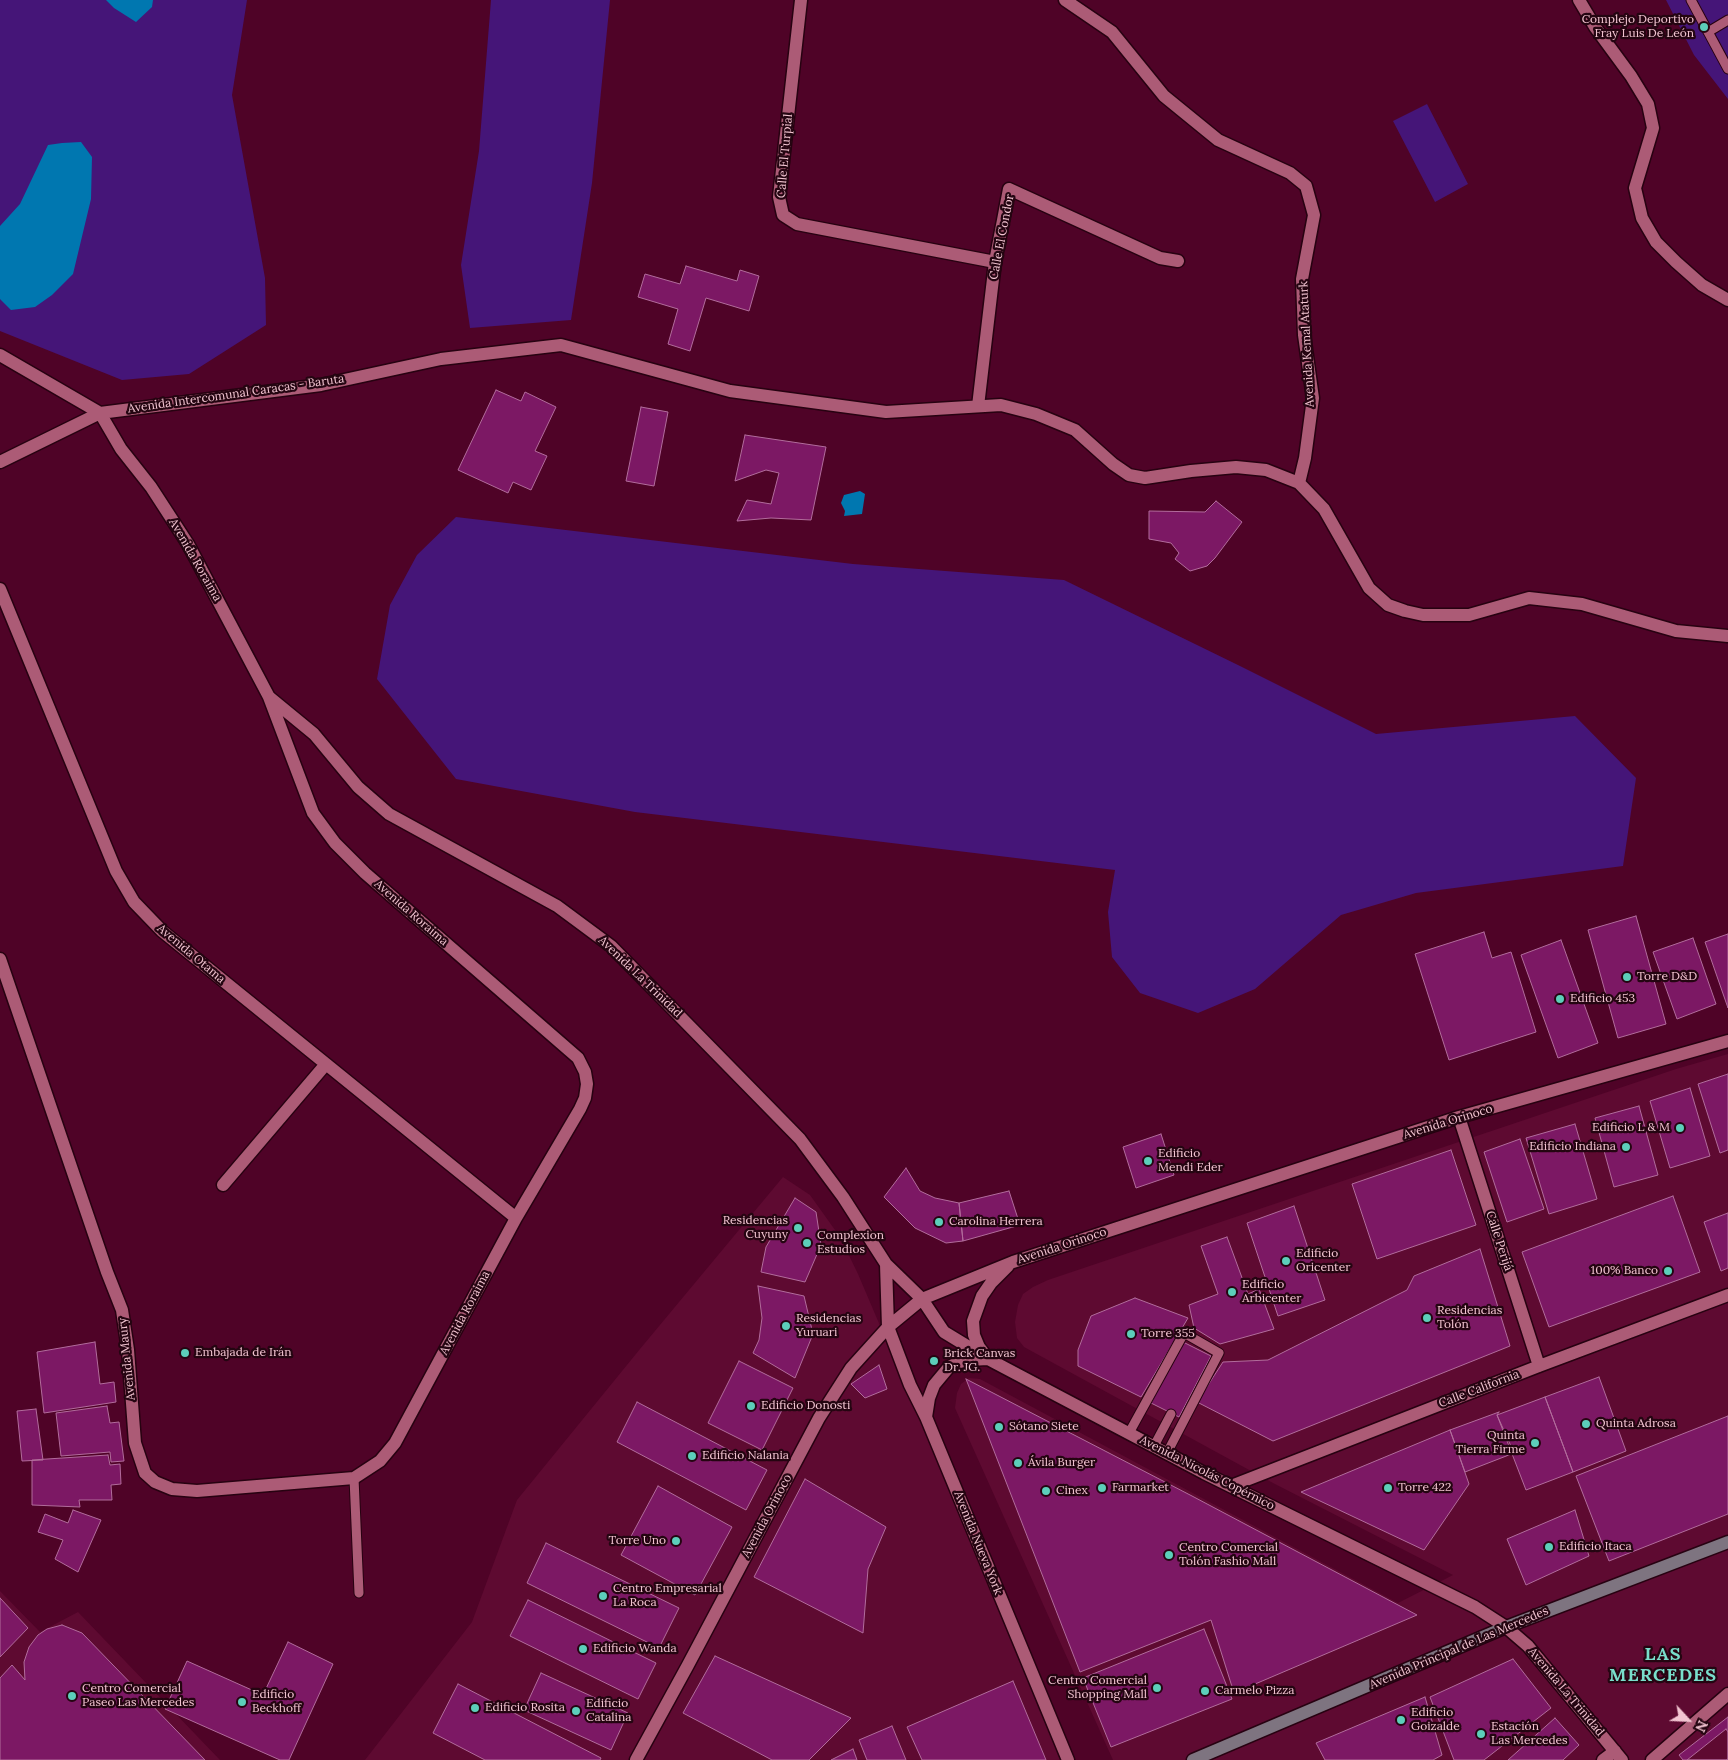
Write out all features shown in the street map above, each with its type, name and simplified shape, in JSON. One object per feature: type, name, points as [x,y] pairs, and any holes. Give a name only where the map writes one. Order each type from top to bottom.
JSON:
[{"type":"street","name":"Calle El Turpial","points":[[801,0],[779,197],[783,215],[797,224],[995,262]]},
{"type":"street","name":"Avenida Kemal Ataturk","points":[[1065,0],[1112,32],[1164,96],[1218,140],[1290,173],[1306,186],[1314,215],[1302,279],[1304,336],[1312,398],[1305,458],[1299,483]]},
{"type":"street","points":[[1579,0],[1595,27],[1631,76],[1648,104],[1653,128],[1635,188],[1642,218],[1656,242],[1676,262],[1702,284],[1728,300]]},
{"type":"street","name":"Calle El Condor","points":[[978,406],[995,262],[1009,189],[1160,258],[1178,261]]},
{"type":"street","name":"Avenida Intercomunal Caracas - Baruta","points":[[0,462],[100,413],[321,385],[442,359],[561,344],[730,391],[886,412],[1001,405],[1036,414],[1075,430],[1113,464],[1129,475],[1145,478],[1236,467],[1266,470],[1299,483],[1324,509],[1369,588],[1388,605],[1423,615],[1469,614],[1529,598],[1582,604],[1676,631],[1728,636]]},
{"type":"street","name":"Avenida Roraima","points":[[0,355],[100,413],[121,449],[151,487],[188,544],[269,697],[313,813],[335,843],[365,872],[578,1058],[585,1072],[586,1091],[580,1109],[516,1218],[395,1443],[380,1461],[354,1478]]},
{"type":"street","name":"Avenida Otama","points":[[0,589],[116,871],[134,902],[162,931],[516,1218]]},
{"type":"street","name":"Avenida La Trinidad","points":[[269,697],[314,734],[358,787],[389,814],[557,906],[611,946],[800,1140],[843,1198],[886,1264],[922,1300]]},
{"type":"street","name":"Avenida Maury","points":[[0,959],[107,1272],[122,1310],[128,1350],[135,1443],[145,1473],[155,1482],[172,1489],[198,1491],[354,1478]]},
{"type":"street","name":"Avenida Orinoco","points":[[636,1760],[819,1418],[851,1368],[888,1327],[922,1300],[1013,1262],[1459,1117],[1728,1040]]},
{"type":"street","points":[[223,1185],[326,1064]]},
{"type":"street","name":"Calle Perijá","points":[[1459,1117],[1539,1366]]},
{"type":"street","points":[[990,1360],[979,1347],[974,1335],[973,1320],[982,1296],[1013,1262]]},
{"type":"street","points":[[886,1264],[888,1327]]},
{"type":"street","name":"Calle California","points":[[1230,1486],[1728,1295]]},
{"type":"street","name":"Avenida Nicolás Copérnico","points":[[922,1300],[944,1332],[990,1360],[1230,1486],[1475,1607],[1506,1627]]},
{"type":"street","name":"Avenida Nueva York","points":[[888,1327],[910,1385],[926,1417],[1068,1760]]},
{"type":"street","points":[[926,1417],[929,1398],[934,1385],[949,1367],[959,1362],[970,1360],[990,1360]]},
{"type":"street","name":"Avenida Principal de Las Mercedes","points":[[1193,1760],[1506,1627],[1728,1542]]},
{"type":"street","name":"Avenida La Trinidad","points":[[1506,1627],[1528,1646],[1619,1756]]},
{"type":"street","points":[[1652,1760],[1728,1694]]},
{"type":"street","points":[[1604,1760],[1619,1756]]},
{"type":"lane","points":[[1691,0],[1728,69]]},
{"type":"lane","points":[[1708,32],[1728,20]]},
{"type":"lane","points":[[1129,1433],[1184,1333],[1219,1353],[1167,1452]]},
{"type":"lane","points":[[1154,1446],[1171,1414]]},
{"type":"lane","points":[[354,1478],[360,1593]]},
{"type":"shaded area","points":[[0,0],[247,0],[232,95],[265,278],[266,325],[189,374],[122,380],[0,331]]},
{"type":"shaded area","points":[[491,0],[610,0],[592,183],[571,320],[470,328],[461,265],[479,151]]},
{"type":"shaded area","name":"Complejo Deportivo Fray Luis De León","points":[[1666,0],[1728,0],[1728,99],[1694,55]]},
{"type":"shaded area","points":[[1427,104],[1468,184],[1435,202],[1393,121]]},
{"type":"shaded area","points":[[456,517],[853,564],[1064,580],[1376,734],[1575,716],[1636,778],[1623,866],[1416,893],[1341,915],[1255,989],[1198,1013],[1140,993],[1112,957],[1108,912],[1115,870],[635,812],[456,779],[377,679],[390,605],[417,555]]},
{"type":"shaded area","points":[[1728,1054],[1728,1760],[1113,1760],[955,1408],[957,1393],[961,1384],[969,1378],[980,1379],[1398,1603],[1453,1575],[1273,1483],[1024,1347],[1017,1338],[1015,1322],[1018,1305],[1023,1294],[1048,1280],[1676,1069]]},
{"type":"shaded area","points":[[783,1177],[810,1195],[840,1237],[858,1274],[1065,1760],[365,1760],[472,1622],[517,1500]]},
{"type":"shaded area","name":"Centro Comercial Paseo Las Mercedes","points":[[0,1591],[40,1632],[78,1612],[220,1760],[0,1760]]},
{"type":"water","points":[[106,0],[153,0],[152,7],[136,22],[114,8]]},
{"type":"water","points":[[81,142],[92,157],[91,199],[73,274],[52,295],[35,307],[11,310],[0,299],[0,226],[20,204],[48,145]]},
{"type":"water","points":[[860,491],[865,494],[862,514],[844,516],[845,511],[841,503],[844,495]]},
{"type":"building","points":[[686,266],[737,281],[740,270],[759,276],[749,311],[706,298],[690,351],[668,344],[678,309],[638,297],[645,274],[680,284]]},
{"type":"building","points":[[496,390],[521,401],[525,392],[556,407],[535,451],[547,456],[531,490],[513,482],[508,493],[458,470]]},
{"type":"building","points":[[641,407],[668,412],[654,486],[626,481]]},
{"type":"building","points":[[745,435],[826,447],[811,520],[771,518],[737,521],[747,500],[771,504],[779,473],[766,470],[735,481]]},
{"type":"building","points":[[1216,501],[1242,522],[1207,566],[1190,571],[1175,559],[1179,553],[1171,543],[1149,539],[1149,511],[1205,512]]},
{"type":"building","name":"Torre D&D","points":[[1636,916],[1666,1024],[1618,1038],[1588,930]]},
{"type":"building","points":[[1484,932],[1492,958],[1511,952],[1536,1032],[1449,1060],[1415,954]]},
{"type":"building","points":[[1728,934],[1728,1008],[1705,942]]},
{"type":"building","points":[[1693,938],[1716,1004],[1677,1019],[1653,952]]},
{"type":"building","name":"Edificio 453","points":[[1561,940],[1598,1043],[1558,1058],[1521,955]]},
{"type":"building","points":[[1728,1074],[1728,1150],[1720,1153],[1698,1084]]},
{"type":"building","name":"Edificio L & M","points":[[1690,1088],[1710,1156],[1670,1168],[1650,1101]]},
{"type":"building","name":"Edificio Indiana","points":[[1639,1106],[1658,1175],[1614,1187],[1595,1118]]},
{"type":"building","points":[[1575,1124],[1597,1199],[1549,1214],[1526,1138]]},
{"type":"building","name":"Edificio Mendi Eder","points":[[1161,1134],[1174,1175],[1136,1188],[1123,1147]]},
{"type":"building","points":[[1520,1139],[1544,1209],[1507,1222],[1484,1152]]},
{"type":"building","points":[[1451,1150],[1476,1225],[1377,1259],[1352,1184]]},
{"type":"building","points":[[906,1168],[920,1191],[935,1198],[959,1203],[963,1241],[946,1243],[915,1228],[884,1197]]},
{"type":"building","points":[[1009,1191],[1020,1225],[963,1241],[959,1203]]},
{"type":"building","points":[[1673,1196],[1700,1272],[1549,1327],[1522,1252]]},
{"type":"building","name":"Residencias Cuyuny","points":[[795,1198],[816,1212],[821,1245],[805,1282],[761,1272],[766,1247]]},
{"type":"building","name":"Edificio Oricenter","points":[[1294,1206],[1325,1300],[1278,1316],[1247,1223]]},
{"type":"building","points":[[1728,1213],[1728,1268],[1721,1271],[1704,1222]]},
{"type":"building","name":"Edificio Arbicenter","points":[[1227,1237],[1248,1294],[1259,1289],[1274,1329],[1220,1344],[1194,1328],[1189,1305],[1218,1294],[1201,1246]]},
{"type":"building","name":"Residencias Tolón","points":[[1480,1249],[1510,1346],[1273,1441],[1197,1402],[1223,1362],[1268,1360],[1407,1290],[1414,1276]]},
{"type":"building","name":"Residencias Yuruari","points":[[758,1286],[804,1296],[813,1334],[795,1378],[753,1353],[759,1340],[762,1318]]},
{"type":"building","name":"Torre 355","points":[[1135,1298],[1188,1318],[1141,1397],[1078,1366],[1078,1350],[1091,1316]]},
{"type":"building","points":[[95,1342],[100,1384],[114,1382],[116,1402],[44,1413],[37,1352]]},
{"type":"building","points":[[1183,1342],[1211,1356],[1179,1417],[1151,1403]]},
{"type":"building","name":"Edificio Donosti","points":[[739,1361],[793,1388],[762,1450],[708,1423]]},
{"type":"building","points":[[879,1365],[887,1389],[865,1398],[851,1384]]},
{"type":"building","name":"Quinta Adrosa","points":[[1599,1377],[1626,1451],[1573,1472],[1545,1397]]},
{"type":"building","name":"Centro Comercial Tolón Fashio Mall","points":[[966,1379],[1417,1615],[1234,1693],[1211,1620],[1080,1672]]},
{"type":"building","name":"Quinta Tierra Firme","points":[[1545,1397],[1573,1472],[1526,1490],[1497,1415]]},
{"type":"building","name":"Edificio Nalania","points":[[637,1402],[767,1470],[746,1510],[617,1442]]},
{"type":"building","points":[[107,1406],[110,1423],[119,1422],[124,1461],[111,1462],[110,1452],[61,1456],[56,1413]]},
{"type":"building","points":[[36,1409],[43,1460],[22,1461],[17,1411]]},
{"type":"building","points":[[1499,1412],[1497,1415],[1514,1453],[1465,1472],[1450,1430]]},
{"type":"building","points":[[1728,1416],[1728,1514],[1609,1561],[1576,1476]]},
{"type":"building","name":"Torre 422","points":[[1450,1430],[1469,1484],[1424,1550],[1301,1492]]},
{"type":"building","points":[[108,1455],[110,1465],[120,1464],[121,1484],[111,1485],[112,1500],[79,1500],[80,1507],[32,1505],[32,1460]]},
{"type":"building","points":[[805,1479],[886,1527],[868,1569],[863,1633],[754,1577]]},
{"type":"building","name":"Torre Uno","points":[[658,1486],[732,1527],[695,1595],[621,1555]]},
{"type":"building","points":[[73,1510],[101,1520],[78,1572],[55,1559],[63,1540],[38,1532],[45,1514],[68,1523]]},
{"type":"building","name":"Edificio Itaca","points":[[1575,1510],[1589,1556],[1526,1585],[1507,1539]]},
{"type":"building","name":"Centro Empresarial La Roca","points":[[546,1543],[679,1608],[659,1648],[527,1583]]},
{"type":"building","points":[[0,1598],[28,1628],[0,1657]]},
{"type":"building","name":"Edificio Wanda","points":[[528,1600],[656,1663],[638,1699],[510,1636]]},
{"type":"building","name":"Centro Comercial Paseo Las Mercedes","points":[[62,1625],[82,1633],[205,1760],[0,1760],[0,1678],[12,1665],[25,1680],[24,1662],[29,1647],[38,1635],[47,1629]]},
{"type":"building","name":"Centro Comercial Shopping Mall","points":[[1204,1629],[1232,1699],[1111,1747],[1083,1678]]},
{"type":"building","name":"Edificio Beckhoff","points":[[288,1642],[333,1664],[289,1760],[280,1760],[165,1709],[187,1661],[263,1695]]},
{"type":"building","points":[[715,1656],[851,1718],[809,1760],[772,1760],[683,1713]]},
{"type":"building","name":"Estación Las Mercedes","points":[[1513,1659],[1551,1708],[1484,1760],[1454,1760],[1430,1697]]},
{"type":"building","name":"Edificio Catalina","points":[[541,1673],[628,1713],[611,1750],[524,1710]]},
{"type":"building","points":[[1013,1681],[1046,1760],[922,1760],[907,1727]]},
{"type":"building","name":"Edificio Rosita","points":[[458,1684],[601,1758],[600,1760],[485,1760],[433,1733]]},
{"type":"building","name":"Edificio Goizalde","points":[[1425,1697],[1442,1755],[1433,1760],[1325,1760],[1316,1743]]},
{"type":"building","points":[[1728,1717],[1728,1760],[1683,1760],[1679,1755]]},
{"type":"building","points":[[1555,1718],[1579,1745],[1563,1760],[1508,1760]]},
{"type":"building","points":[[892,1726],[906,1760],[867,1760],[859,1740]]},
{"type":"building","points":[[1726,1729],[1728,1732],[1728,1759],[1687,1760]]},
{"type":"building","points":[[853,1749],[857,1760],[831,1760]]},
{"type":"place","name":"Complejo Deportivo Fray Luis De León","points":[[1704,27]]},
{"type":"place","name":"Torre D&D","points":[[1627,977]]},
{"type":"place","name":"Edificio 453","points":[[1560,999]]},
{"type":"place","name":"Edificio L & M","points":[[1680,1128]]},
{"type":"place","name":"Edificio Indiana","points":[[1626,1147]]},
{"type":"place","name":"Edificio Mendi Eder","points":[[1148,1161]]},
{"type":"place","name":"Carolina Herrera","points":[[939,1222]]},
{"type":"place","name":"Residencias Cuyuny","points":[[798,1228]]},
{"type":"place","name":"Complexion Estudios","points":[[807,1243]]},
{"type":"place","name":"Edificio Oricenter","points":[[1286,1261]]},
{"type":"place","name":"100% Banco","points":[[1668,1271]]},
{"type":"place","name":"Edificio Arbicenter","points":[[1232,1292]]},
{"type":"place","name":"Residencias Tolón","points":[[1427,1318]]},
{"type":"place","name":"Residencias Yuruari","points":[[786,1326]]},
{"type":"place","name":"Torre 355","points":[[1131,1334]]},
{"type":"place","name":"Embajada de Irán","points":[[185,1353]]},
{"type":"place","name":"Brick Canvas Dr. JG.","points":[[934,1361]]},
{"type":"place","name":"Edificio Donosti","points":[[751,1406]]},
{"type":"place","name":"Quinta Adrosa","points":[[1586,1424]]},
{"type":"place","name":"Sótano Siete","points":[[999,1427]]},
{"type":"place","name":"Quinta Tierra Firme","points":[[1535,1443]]},
{"type":"place","name":"Edificio Nalania","points":[[692,1456]]},
{"type":"place","name":"Ávila Burger","points":[[1018,1463]]},
{"type":"place","name":"Farmarket","points":[[1102,1488]]},
{"type":"place","name":"Torre 422","points":[[1388,1488]]},
{"type":"place","name":"Cinex","points":[[1046,1491]]},
{"type":"place","name":"Torre Uno","points":[[676,1541]]},
{"type":"place","name":"Edificio Itaca","points":[[1549,1547]]},
{"type":"place","name":"Centro Comercial Tolón Fashio Mall","points":[[1169,1555]]},
{"type":"place","name":"Centro Empresarial La Roca","points":[[603,1596]]},
{"type":"place","name":"Edificio Wanda","points":[[583,1649]]},
{"type":"place","name":"Centro Comercial Shopping Mall","points":[[1157,1688]]},
{"type":"place","name":"Carmelo Pizza","points":[[1205,1691]]},
{"type":"place","name":"Centro Comercial Paseo Las Mercedes","points":[[72,1696]]},
{"type":"place","name":"Edificio Beckhoff","points":[[242,1702]]},
{"type":"place","name":"Edificio Rosita","points":[[475,1708]]},
{"type":"place","name":"Edificio Catalina","points":[[576,1711]]},
{"type":"place","name":"Edificio Goizalde","points":[[1401,1720]]},
{"type":"place","name":"Estación Las Mercedes","points":[[1481,1734]]},
{"type":"district","name":"LAS MERCEDES","points":[[1663,1665]]}]
